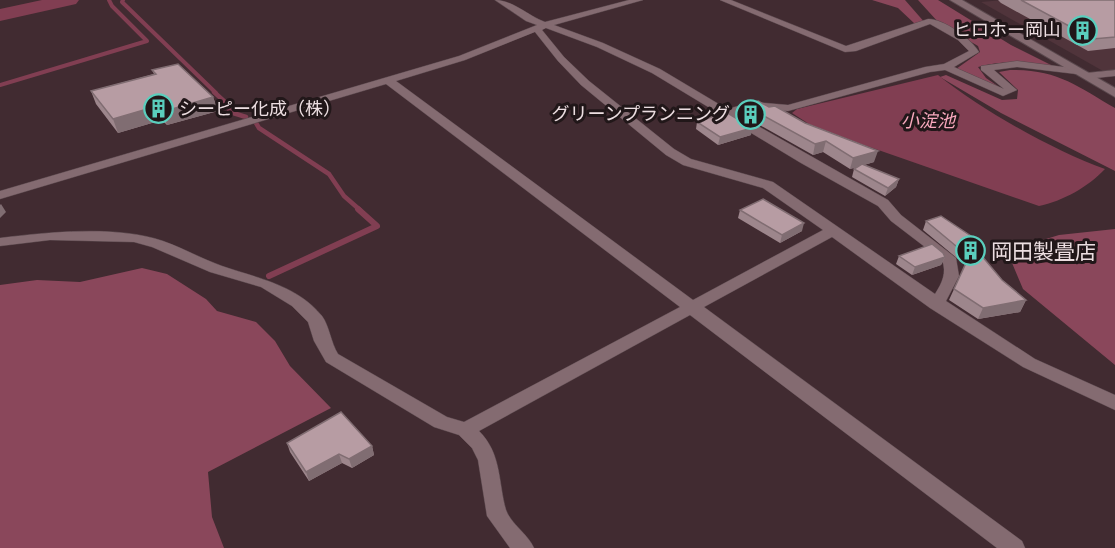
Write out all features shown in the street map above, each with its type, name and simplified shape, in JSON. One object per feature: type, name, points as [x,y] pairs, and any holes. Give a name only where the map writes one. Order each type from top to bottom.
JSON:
[{"type":"street","points":[[499,0],[540,27],[600,45],[656,71],[805,160],[883,203],[896,218],[949,258],[954,268],[952,278],[936,304]]},
{"type":"street","points":[[0,195],[388,81],[462,58],[540,27],[639,0]]},
{"type":"street","points":[[724,0],[845,49],[853,49],[932,21],[973,47],[974,52],[946,67],[929,69],[788,108],[754,105],[727,112]]},
{"type":"street","points":[[955,0],[1115,93]]},
{"type":"street","points":[[540,27],[561,59],[585,83],[670,152],[687,162],[768,185],[936,304],[1029,363],[1115,403]]},
{"type":"street","points":[[946,67],[1003,93],[1012,90],[985,68],[1017,63],[1081,73],[1115,74]]},
{"type":"street","points":[[388,81],[1014,548]]},
{"type":"street","points":[[466,430],[695,308],[832,231]]},
{"type":"street","points":[[0,242],[50,236],[134,238],[157,244],[214,269],[266,284],[298,302],[316,320],[322,341],[332,358],[441,422],[466,430],[479,443],[488,460],[497,516],[523,548]]},
{"type":"shaded area","points":[[872,0],[905,0],[926,24],[915,24],[898,8]]},
{"type":"shaded area","points":[[918,0],[938,0],[1011,45],[1055,67],[1007,62],[978,67],[986,78],[1002,89],[956,69],[980,52],[978,46],[939,23]]},
{"type":"shaded area","points":[[1115,0],[1115,70],[1103,71],[981,2]]},
{"type":"shaded area","points":[[1010,70],[1041,72],[1066,80],[1115,108],[1115,171],[1001,113],[940,77],[946,75],[1002,100],[1017,99],[1018,90],[999,72]]},
{"type":"shaded area","points":[[1115,229],[1115,365],[1023,289],[1007,251],[1059,235]]},
{"type":"shaded area","points":[[142,268],[167,274],[206,299],[217,311],[256,322],[275,341],[290,366],[331,408],[208,472],[212,517],[224,548],[0,548],[0,285],[37,280],[80,282]]},
{"type":"water","name":"小淀池","points":[[938,75],[975,102],[1018,128],[1063,152],[1105,169],[1075,192],[1057,201],[1039,206],[864,145],[809,124],[792,113],[797,109]]},
{"type":"building","name":"ヒロホー岡山","points":[[1021,0],[1115,0],[1115,37],[1093,39]]},
{"type":"building","points":[[178,64],[213,97],[162,112],[157,106],[113,119],[91,91],[156,74],[152,70]]},
{"type":"building","points":[[758,101],[769,107],[775,106],[805,123],[878,151],[853,158],[826,141],[815,144],[744,105]]},
{"type":"building","points":[[726,112],[752,128],[720,137],[697,122]]},
{"type":"building","points":[[862,164],[899,179],[888,188],[854,169]]},
{"type":"building","points":[[763,199],[804,223],[782,235],[740,210]]},
{"type":"building","points":[[941,216],[983,244],[962,251],[926,221]]},
{"type":"building","points":[[932,244],[945,257],[915,267],[899,256]]},
{"type":"building","points":[[976,249],[1002,280],[1026,300],[983,308],[954,289],[966,263]]},
{"type":"building","points":[[341,412],[372,446],[349,459],[339,454],[306,472],[287,443]]},
{"type":"waterway","points":[[0,15],[69,0]]},
{"type":"waterway","points":[[0,85],[147,41],[112,6],[109,0]]},
{"type":"waterway","points":[[123,0],[122,2],[216,93]]},
{"type":"waterway","points":[[214,92],[225,102],[230,112],[246,117]]},
{"type":"waterway","points":[[256,123],[259,128],[329,174],[344,196],[360,210]]},
{"type":"waterway","points":[[269,276],[377,226],[358,209]]},
{"type":"place","name":"ヒロホー岡山","points":[[1082,30]]},
{"type":"place","name":"シーピー化成（株）","points":[[158,109]]},
{"type":"place","name":"グリーンプランニング","points":[[751,114]]},
{"type":"place","name":"岡田製畳店","points":[[970,251]]}]
